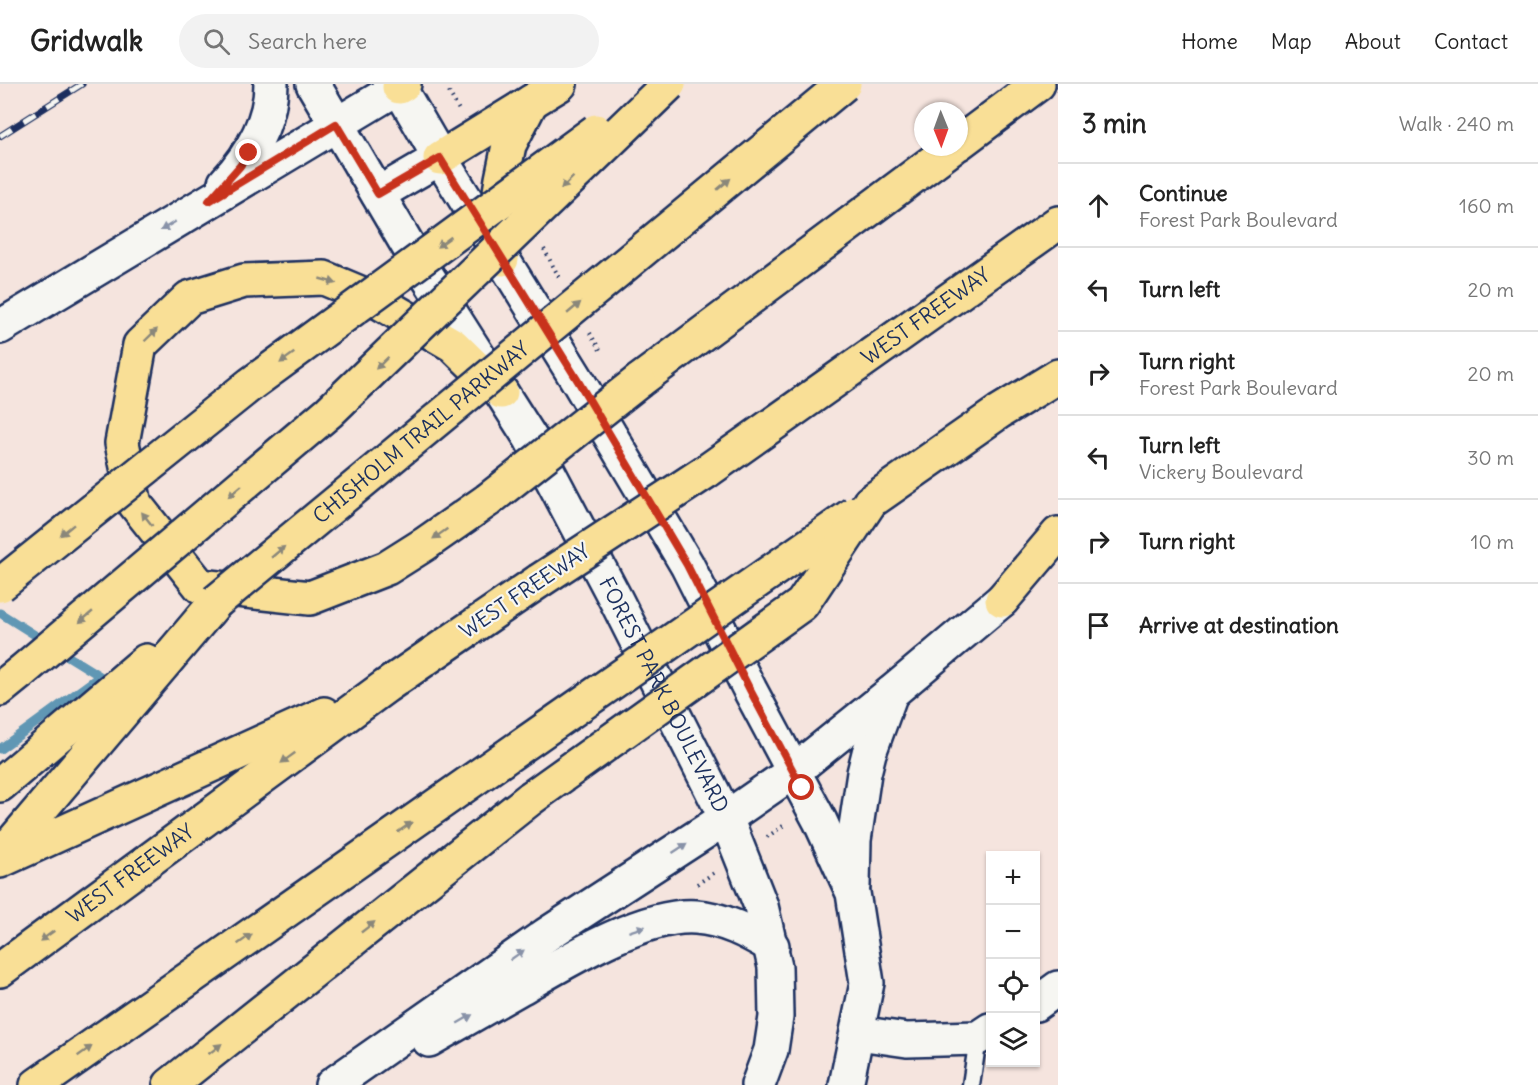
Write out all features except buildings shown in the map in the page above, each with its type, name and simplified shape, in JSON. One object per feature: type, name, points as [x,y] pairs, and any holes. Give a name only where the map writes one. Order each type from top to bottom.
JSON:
[{"type":"highway","points":[[440,158],[560,84]]},
{"type":"highway","points":[[0,585],[251,384],[661,84]]},
{"type":"highway","points":[[0,689],[329,412],[669,84]]},
{"type":"highway","name":"CHISHOLM TRAIL PARKWAY","points":[[0,785],[216,602],[844,84]]},
{"type":"highway","points":[[968,136],[1038,84]]},
{"type":"highway","points":[[502,259],[497,211],[501,179],[509,145],[531,102]]},
{"type":"highway","points":[[501,392],[453,345],[374,299],[324,278],[244,281],[189,298],[140,345],[122,443],[135,504],[200,586],[310,598],[387,568],[488,500],[639,381],[941,156]]},
{"type":"highway","name":"WEST FREEWAY","points":[[0,970],[386,686],[538,581],[707,471],[1058,223]]},
{"type":"highway","points":[[38,1085],[999,412],[1058,376]]},
{"type":"highway","points":[[170,1085],[531,798],[802,603],[870,502]]},
{"type":"highway","points":[[1002,600],[1058,534]]},
{"type":"highway","points":[[0,859],[216,602]]},
{"type":"highway","points":[[0,859],[386,686]]},
{"type":"main road","points":[[209,201],[240,166],[257,141],[266,116],[271,84]]},
{"type":"main road","name":"FOREST PARK BOULEVARD","points":[[313,84],[410,249],[531,439],[600,569],[726,818],[761,906],[772,946],[777,986],[776,1017],[771,1050],[758,1085]]},
{"type":"main road","points":[[0,327],[400,85],[440,158],[578,381],[687,565],[820,821],[853,893]]},
{"type":"main road","points":[[378,194],[440,158]]},
{"type":"main road","points":[[332,1085],[546,935],[794,771],[1002,600],[1058,558]]},
{"type":"main road","points":[[846,1085],[867,983],[853,893],[854,840],[869,753],[891,693]]},
{"type":"main road","points":[[339,1085],[414,1049],[605,941],[634,930],[671,919],[697,917],[744,929],[772,946]]},
{"type":"main road","points":[[1040,1001],[1058,988]]},
{"type":"main road","points":[[858,1033],[907,1040],[984,1034]]},
{"type":"lane","points":[[971,1085],[984,1034]]},
{"type":"path","points":[[449,92],[459,111]]},
{"type":"path","points":[[762,840],[788,822]]},
{"type":"waterway","points":[[0,613],[46,642]]},
{"type":"waterway","points":[[0,749],[100,676],[58,650]]},
{"type":"railway","points":[[0,136],[82,84]]},
{"type":"route","points":[[249,153],[209,201],[336,124],[378,194],[440,158],[578,381],[687,565],[802,788]]}]
